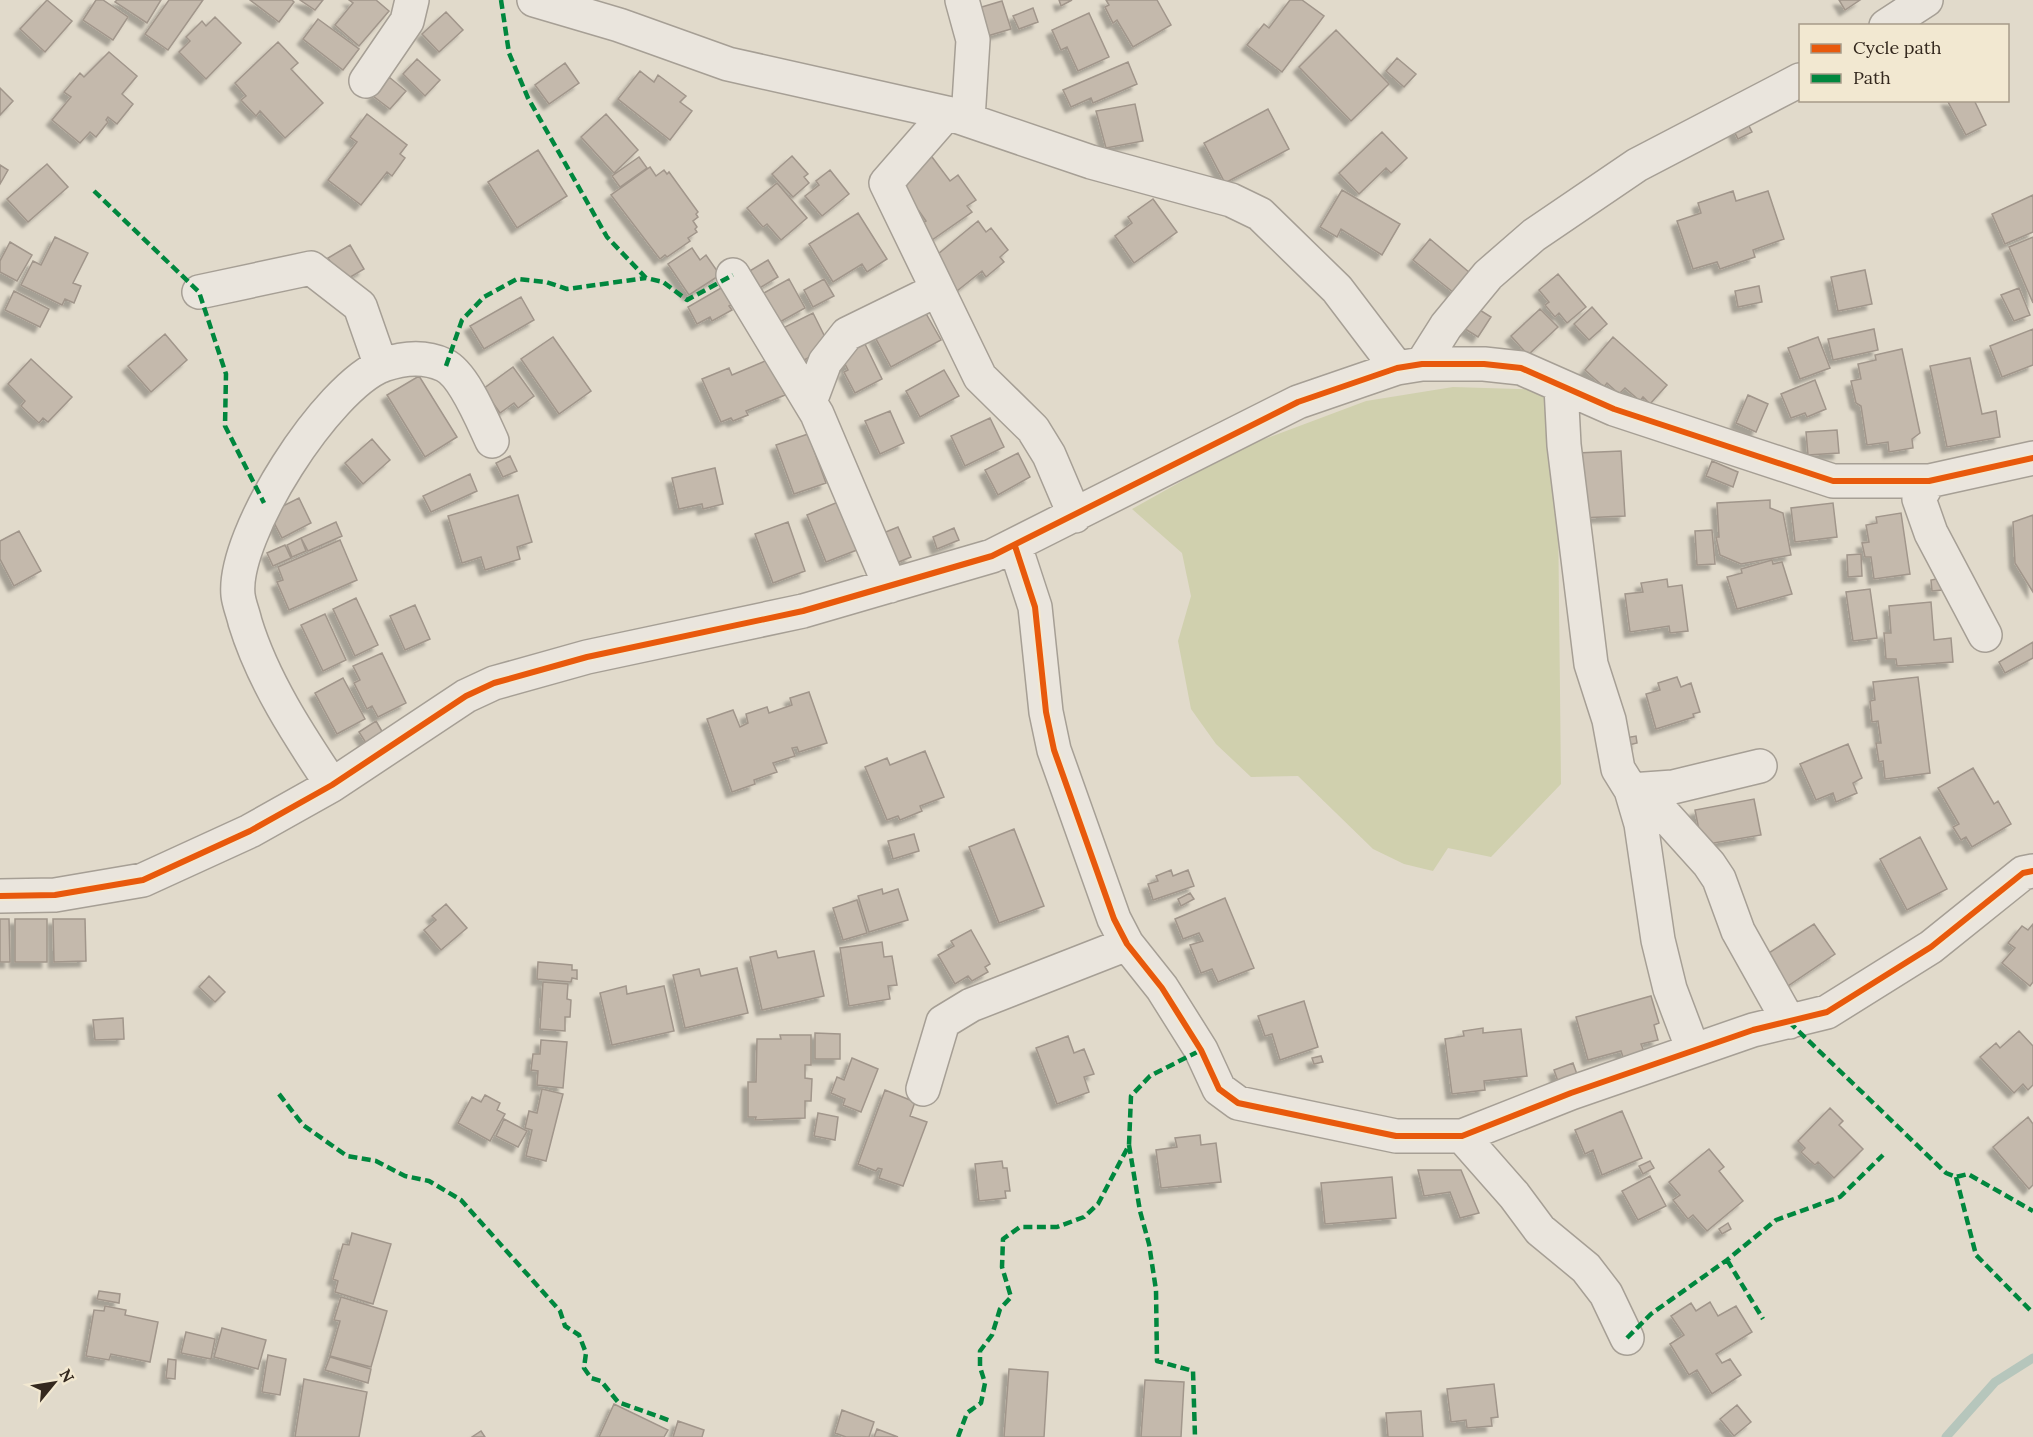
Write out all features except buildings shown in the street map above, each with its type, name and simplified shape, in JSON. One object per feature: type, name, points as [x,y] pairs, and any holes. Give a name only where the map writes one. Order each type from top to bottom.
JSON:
[{"type":"street","points":[[366,81],[407,21],[411,0]]},
{"type":"street","points":[[534,0],[619,25],[728,64],[958,116],[1091,162],[1231,200],[1260,214],[1337,289],[1409,366]]},
{"type":"street","points":[[963,0],[973,40],[958,116],[886,183],[980,377],[1033,429],[1049,455],[1074,516]]},
{"type":"street","points":[[1889,24],[1926,0]]},
{"type":"street","points":[[1409,366],[1488,275],[1534,235],[1637,165],[1799,81]]},
{"type":"street","points":[[199,292],[311,268],[360,306],[381,366]]},
{"type":"street","points":[[733,275],[810,402],[890,586]]},
{"type":"street","points":[[810,402],[825,362],[847,334],[937,290]]},
{"type":"street","points":[[332,785],[301,738],[255,654],[238,596],[238,573],[264,503],[300,447],[345,393],[381,366],[412,357],[446,366],[472,398],[492,441]]},
{"type":"street","points":[[0,896],[56,895],[143,880],[250,831],[332,785],[466,696],[494,683],[587,657],[803,611],[992,556],[1298,402],[1409,366],[1484,364],[1521,368],[1614,409],[1833,481],[1929,481],[2033,458]]},
{"type":"street","points":[[1560,387],[1564,445],[1591,664],[1609,720],[1618,769],[1631,790],[1641,824],[1658,940],[1670,989],[1694,1050]]},
{"type":"street","points":[[1929,481],[1919,499],[1931,532],[1985,635]]},
{"type":"street","points":[[1015,546],[1035,607],[1046,712],[1054,750],[1114,919],[1127,944],[1162,988],[1200,1050],[1219,1089],[1238,1103],[1396,1136],[1462,1136],[1571,1093],[1694,1050],[1753,1030],[1827,1012],[1931,947],[2023,873],[2033,871]]},
{"type":"street","points":[[1631,790],[1673,787],[1760,766]]},
{"type":"street","points":[[1631,790],[1663,813],[1709,864],[1719,879],[1738,931],[1789,1022]]},
{"type":"street","points":[[923,1089],[944,1022],[971,1005],[1127,944]]},
{"type":"street","points":[[1462,1136],[1514,1195],[1540,1230],[1586,1268],[1606,1294],[1627,1338]]},
{"type":"green space","points":[[1453,387],[1546,390],[1558,509],[1561,784],[1491,857],[1448,848],[1433,871],[1404,864],[1373,849],[1298,776],[1251,777],[1216,744],[1191,709],[1178,641],[1191,596],[1182,553],[1132,509],[1241,448],[1366,401]]},
{"type":"waterway","points":[[1946,1437],[1995,1382],[2033,1358]]},
{"type":"marked path","points":[[501,0],[509,53],[528,98],[607,237],[646,278],[663,282],[687,300],[733,275]]},
{"type":"marked path","points":[[94,191],[199,292],[226,374],[225,426],[264,503]]},
{"type":"marked path","points":[[446,366],[462,320],[484,297],[517,279],[546,282],[567,289],[646,278]]},
{"type":"marked path","points":[[1789,1022],[1946,1173],[1956,1177],[1968,1174],[2033,1211]]},
{"type":"marked path","points":[[958,1437],[967,1413],[981,1403],[985,1383],[980,1367],[980,1351],[992,1335],[1000,1309],[1011,1297],[1002,1267],[1003,1239],[1020,1227],[1057,1227],[1084,1217],[1098,1204],[1129,1145],[1131,1096],[1150,1076],[1201,1050]]},
{"type":"marked path","points":[[279,1094],[303,1125],[347,1156],[376,1161],[405,1176],[429,1181],[461,1200],[560,1311],[565,1326],[579,1335],[586,1353],[584,1368],[591,1378],[601,1381],[618,1402],[671,1421]]},
{"type":"marked path","points":[[1129,1145],[1156,1290],[1157,1361],[1193,1371],[1195,1437]]},
{"type":"marked path","points":[[1627,1338],[1651,1314],[1727,1260],[1776,1220],[1840,1197],[1883,1155]]},
{"type":"marked path","points":[[1956,1177],[1976,1255],[2033,1313]]},
{"type":"marked path","points":[[1727,1260],[1763,1319]]},
{"type":"cycle path","points":[[0,896],[55,895],[143,880],[250,831],[332,785],[466,696],[494,683],[587,657],[803,611],[992,556],[1298,402],[1397,368],[1422,364],[1484,364],[1521,368],[1614,409],[1833,481],[1929,481],[2033,458]]},
{"type":"cycle path","points":[[1015,546],[1035,607],[1046,712],[1054,750],[1114,919],[1127,944],[1162,988],[1201,1050],[1219,1089],[1238,1103],[1396,1136],[1462,1136],[1571,1093],[1753,1030],[1827,1012],[1931,947],[2023,873],[2033,871]]}]
